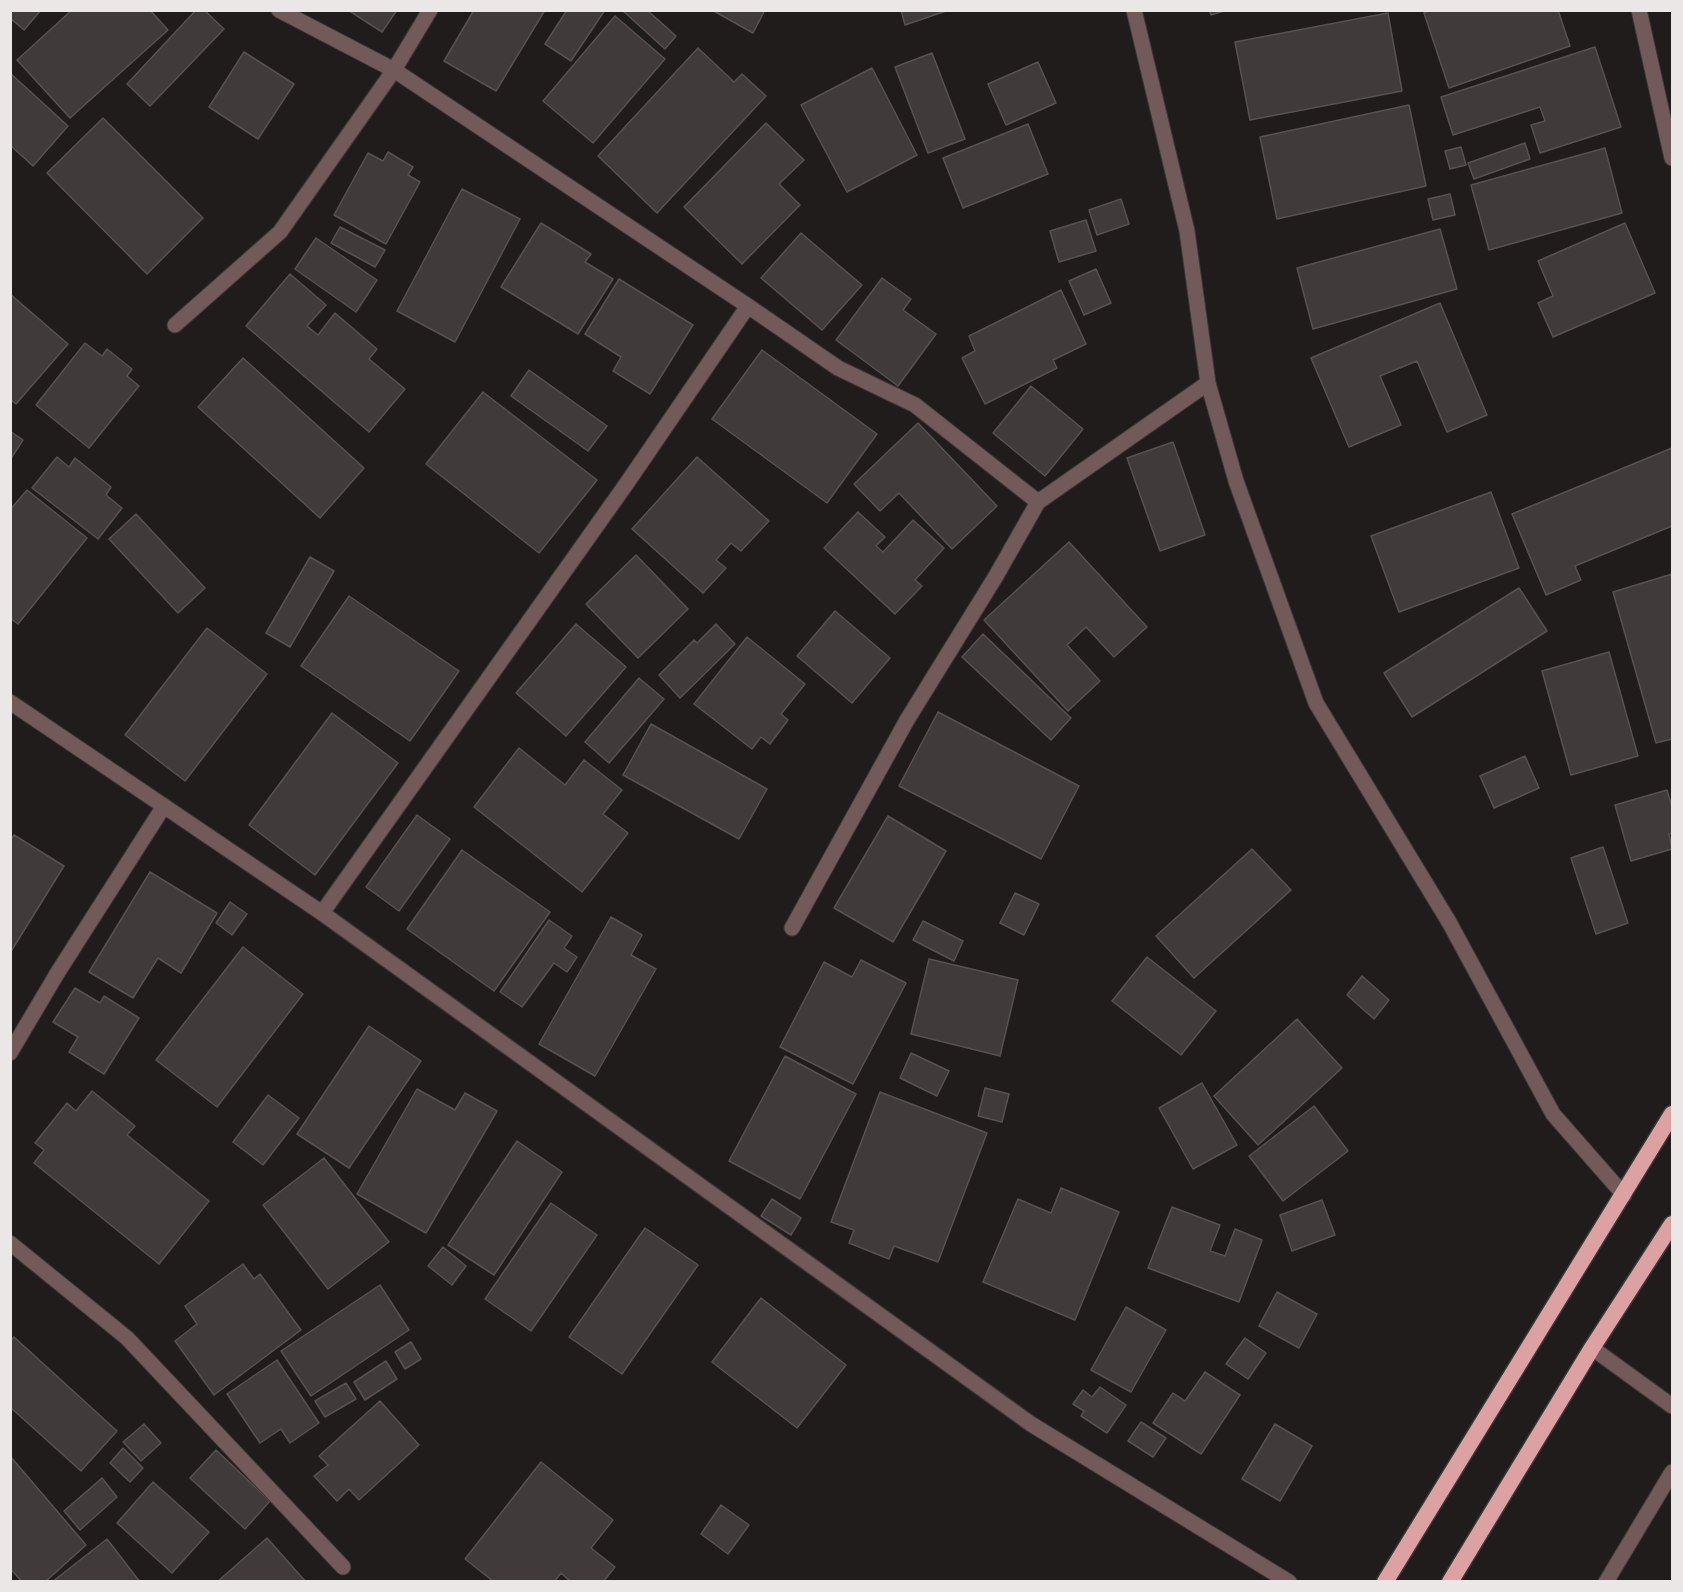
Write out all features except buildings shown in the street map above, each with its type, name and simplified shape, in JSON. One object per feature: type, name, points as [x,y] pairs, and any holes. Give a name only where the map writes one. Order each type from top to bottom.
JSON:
[{"type":"highway","points":[[1384,1581],[1672,1114]]},
{"type":"highway","points":[[1450,1581],[1592,1348],[1672,1224]]},
{"type":"street","points":[[279,10],[394,70],[838,368],[915,405],[1038,502]]},
{"type":"street","points":[[175,325],[280,232],[394,70],[430,10]]},
{"type":"street","points":[[1134,10],[1186,231],[1208,383],[1236,481],[1316,703],[1449,922],[1553,1114],[1624,1195]]},
{"type":"street","points":[[1639,10],[1672,158]]},
{"type":"street","points":[[322,913],[627,483],[748,306]]},
{"type":"street","points":[[792,928],[907,720],[996,576],[1038,502],[1208,383]]},
{"type":"street","points":[[10,702],[322,913],[1031,1424],[1289,1581]]},
{"type":"street","points":[[10,1053],[58,972],[164,806]]},
{"type":"street","points":[[10,1243],[127,1338],[343,1567]]},
{"type":"street","points":[[1592,1348],[1672,1406]]},
{"type":"street","points":[[1606,1581],[1672,1472]]}]
